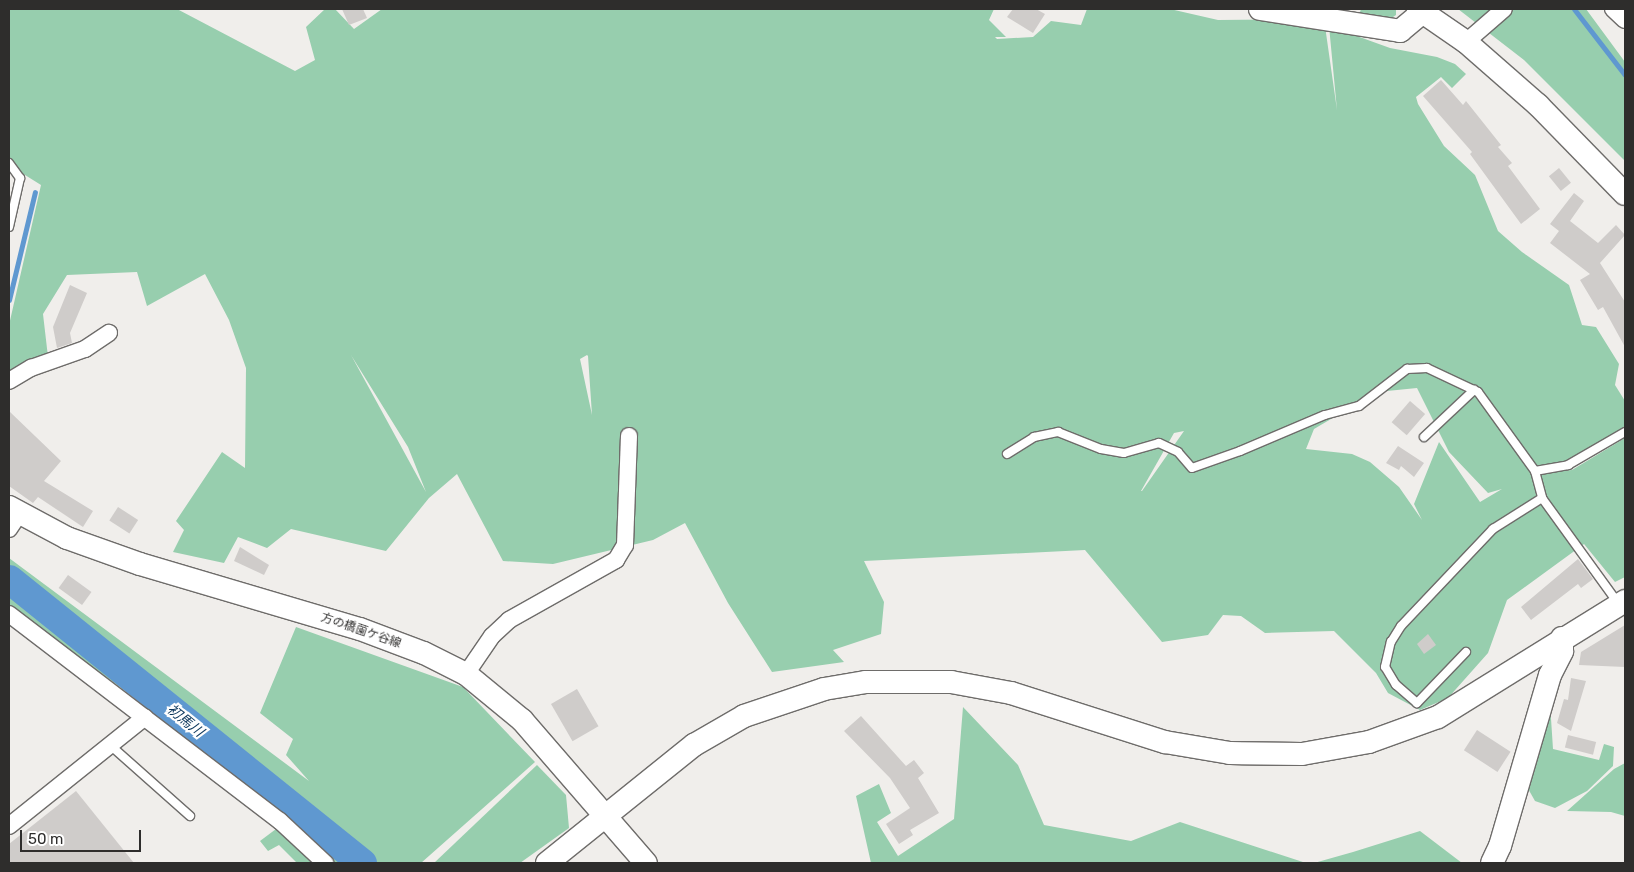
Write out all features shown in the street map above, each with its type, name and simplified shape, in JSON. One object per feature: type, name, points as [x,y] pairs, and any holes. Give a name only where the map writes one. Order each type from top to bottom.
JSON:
[{"type":"street","points":[[1260,9],[1400,32],[1422,10],[1466,42],[1538,105],[1625,194]]},
{"type":"street","points":[[1466,42],[1504,9]]},
{"type":"street","points":[[1613,9],[1625,20]]},
{"type":"street","points":[[9,381],[31,368],[85,349],[109,333]]},
{"type":"street","points":[[466,674],[492,636],[509,620],[616,560],[625,545],[629,436]]},
{"type":"street","name":"方の橋薗ケ谷線","points":[[12,517],[140,564],[360,629],[424,653],[466,674],[522,720],[646,863]]},
{"type":"street","points":[[547,863],[668,764],[722,728],[774,704],[824,689],[866,682],[951,682],[1012,693],[1165,742],[1230,754],[1302,754],[1369,742],[1438,717],[1622,602]]},
{"type":"street","points":[[9,614],[146,717],[280,822],[326,863]]},
{"type":"street","points":[[1492,863],[1500,846],[1550,675],[1562,651],[1562,638]]},
{"type":"street","points":[[9,826],[146,717]]},
{"type":"lane","points":[[9,163],[20,178],[9,227]]},
{"type":"lane","points":[[1007,454],[1034,437],[1058,432],[1100,449],[1124,453],[1159,443],[1178,452],[1192,468],[1240,451],[1325,415],[1359,406],[1408,369],[1427,368],[1474,390],[1535,471],[1542,498],[1622,602]]},
{"type":"lane","points":[[1424,437],[1474,390]]},
{"type":"lane","points":[[1535,471],[1568,465],[1625,432]]},
{"type":"lane","points":[[1466,652],[1417,703],[1396,685],[1385,667],[1391,642],[1401,626],[1493,529],[1542,498]]},
{"type":"lane","points":[[110,745],[190,816]]},
{"type":"green space","points":[[9,9],[177,9],[295,71],[315,60],[306,27],[325,9],[335,9],[354,29],[382,9],[994,9],[989,20],[1006,37],[995,37],[997,39],[1033,37],[1051,21],[1081,25],[1087,9],[1170,9],[1218,20],[1324,19],[1337,110],[1329,26],[1390,48],[1437,57],[1455,64],[1466,74],[1452,88],[1441,77],[1416,97],[1418,104],[1444,146],[1475,175],[1498,231],[1522,252],[1569,285],[1582,325],[1596,327],[1619,364],[1615,385],[1625,401],[1625,428],[1582,459],[1546,469],[1531,463],[1533,473],[1572,470],[1625,438],[1625,577],[1615,582],[1584,544],[1507,600],[1488,653],[1448,698],[1420,710],[1388,693],[1376,673],[1334,631],[1265,633],[1241,616],[1223,615],[1208,635],[1162,642],[1085,550],[864,561],[884,602],[881,634],[833,650],[844,662],[772,672],[728,603],[685,523],[653,540],[553,564],[503,561],[457,474],[429,498],[386,551],[291,529],[267,548],[238,537],[224,563],[173,552],[184,530],[176,521],[222,452],[245,468],[246,368],[229,320],[205,274],[147,306],[137,272],[67,275],[43,314],[48,357],[31,359],[9,374],[9,325],[41,185],[9,165]],"holes":[[[351,355],[408,447],[426,492]],[[588,356],[592,415],[580,359]],[[1417,388],[1449,452],[1488,493],[1502,489],[1480,502],[1439,442],[1414,504],[1422,520],[1399,487],[1370,462],[1352,454],[1306,449],[1314,429],[1377,392]],[[1184,431],[1141,491],[1174,433]]]},
{"type":"green space","points":[[1361,9],[1396,9],[1396,15],[1387,21],[1359,15]]},
{"type":"green space","points":[[1458,9],[1586,9],[1625,62],[1625,161],[1524,60]]},
{"type":"green space","points":[[9,558],[309,781],[286,755],[293,739],[260,713],[296,627],[463,687],[535,762],[421,863],[329,863],[150,709],[9,606]]},
{"type":"green space","points":[[1550,703],[1553,749],[1599,760],[1604,744],[1614,747],[1613,766],[1587,791],[1555,808],[1535,801],[1526,785]]},
{"type":"green space","points":[[963,707],[1018,765],[1044,825],[1131,841],[1180,822],[1306,863],[871,863],[856,796],[879,784],[891,813],[877,822],[898,856],[954,819]]},
{"type":"green space","points":[[1625,763],[1625,816],[1611,812],[1567,811],[1614,769]]},
{"type":"green space","points":[[537,765],[566,795],[569,828],[520,863],[434,863]]},
{"type":"green space","points":[[280,826],[318,863],[297,863],[279,845],[268,851],[260,841]]},
{"type":"green space","points":[[1420,831],[1462,863],[1314,863],[1353,852]]},
{"type":"building","points":[[342,9],[363,9],[367,18],[349,25]]},
{"type":"building","points":[[1013,9],[1036,9],[1045,14],[1033,33],[1007,17]]},
{"type":"building","points":[[1441,80],[1463,105],[1466,101],[1501,145],[1498,147],[1512,163],[1508,166],[1540,209],[1521,224],[1470,154],[1472,152],[1423,96]]},
{"type":"building","points":[[1559,168],[1571,183],[1561,191],[1549,176]]},
{"type":"building","points":[[1574,193],[1584,201],[1570,221],[1598,243],[1616,225],[1625,235],[1600,263],[1625,302],[1625,347],[1603,307],[1598,310],[1580,280],[1590,274],[1550,243],[1559,231],[1550,224]]},
{"type":"building","points":[[70,285],[87,293],[70,333],[72,343],[57,348],[53,327]]},
{"type":"building","points":[[1410,401],[1425,414],[1407,435],[1392,422]]},
{"type":"building","points":[[9,411],[61,461],[44,481],[93,511],[83,527],[38,497],[33,503],[9,486]]},
{"type":"building","points":[[1398,446],[1424,463],[1414,477],[1401,466],[1399,470],[1386,463]]},
{"type":"building","points":[[118,507],[138,520],[129,533],[109,520]]},
{"type":"building","points":[[240,547],[269,565],[264,575],[234,561]]},
{"type":"building","points":[[1578,559],[1593,579],[1581,588],[1578,584],[1531,620],[1521,607]]},
{"type":"building","points":[[68,575],[91,592],[82,605],[59,588]]},
{"type":"building","points":[[1625,625],[1625,667],[1579,665],[1581,652]]},
{"type":"building","points":[[1428,634],[1436,645],[1424,654],[1417,644]]},
{"type":"building","points":[[1571,678],[1586,681],[1571,731],[1557,723],[1564,699],[1568,700]]},
{"type":"building","points":[[577,689],[598,726],[573,741],[551,704]]},
{"type":"building","points":[[861,716],[906,766],[914,760],[924,773],[918,778],[939,813],[910,830],[913,835],[899,844],[886,824],[910,808],[890,778],[844,731]]},
{"type":"building","points":[[1477,730],[1511,752],[1497,772],[1464,750]]},
{"type":"building","points":[[1568,735],[1596,742],[1593,755],[1565,748]]},
{"type":"building","points":[[76,791],[134,863],[9,863],[9,844]]},
{"type":"waterway","points":[[1574,9],[1625,75]]},
{"type":"waterway","points":[[9,300],[35,192]]},
{"type":"waterway","name":"初馬川","points":[[9,579],[362,863]]}]
